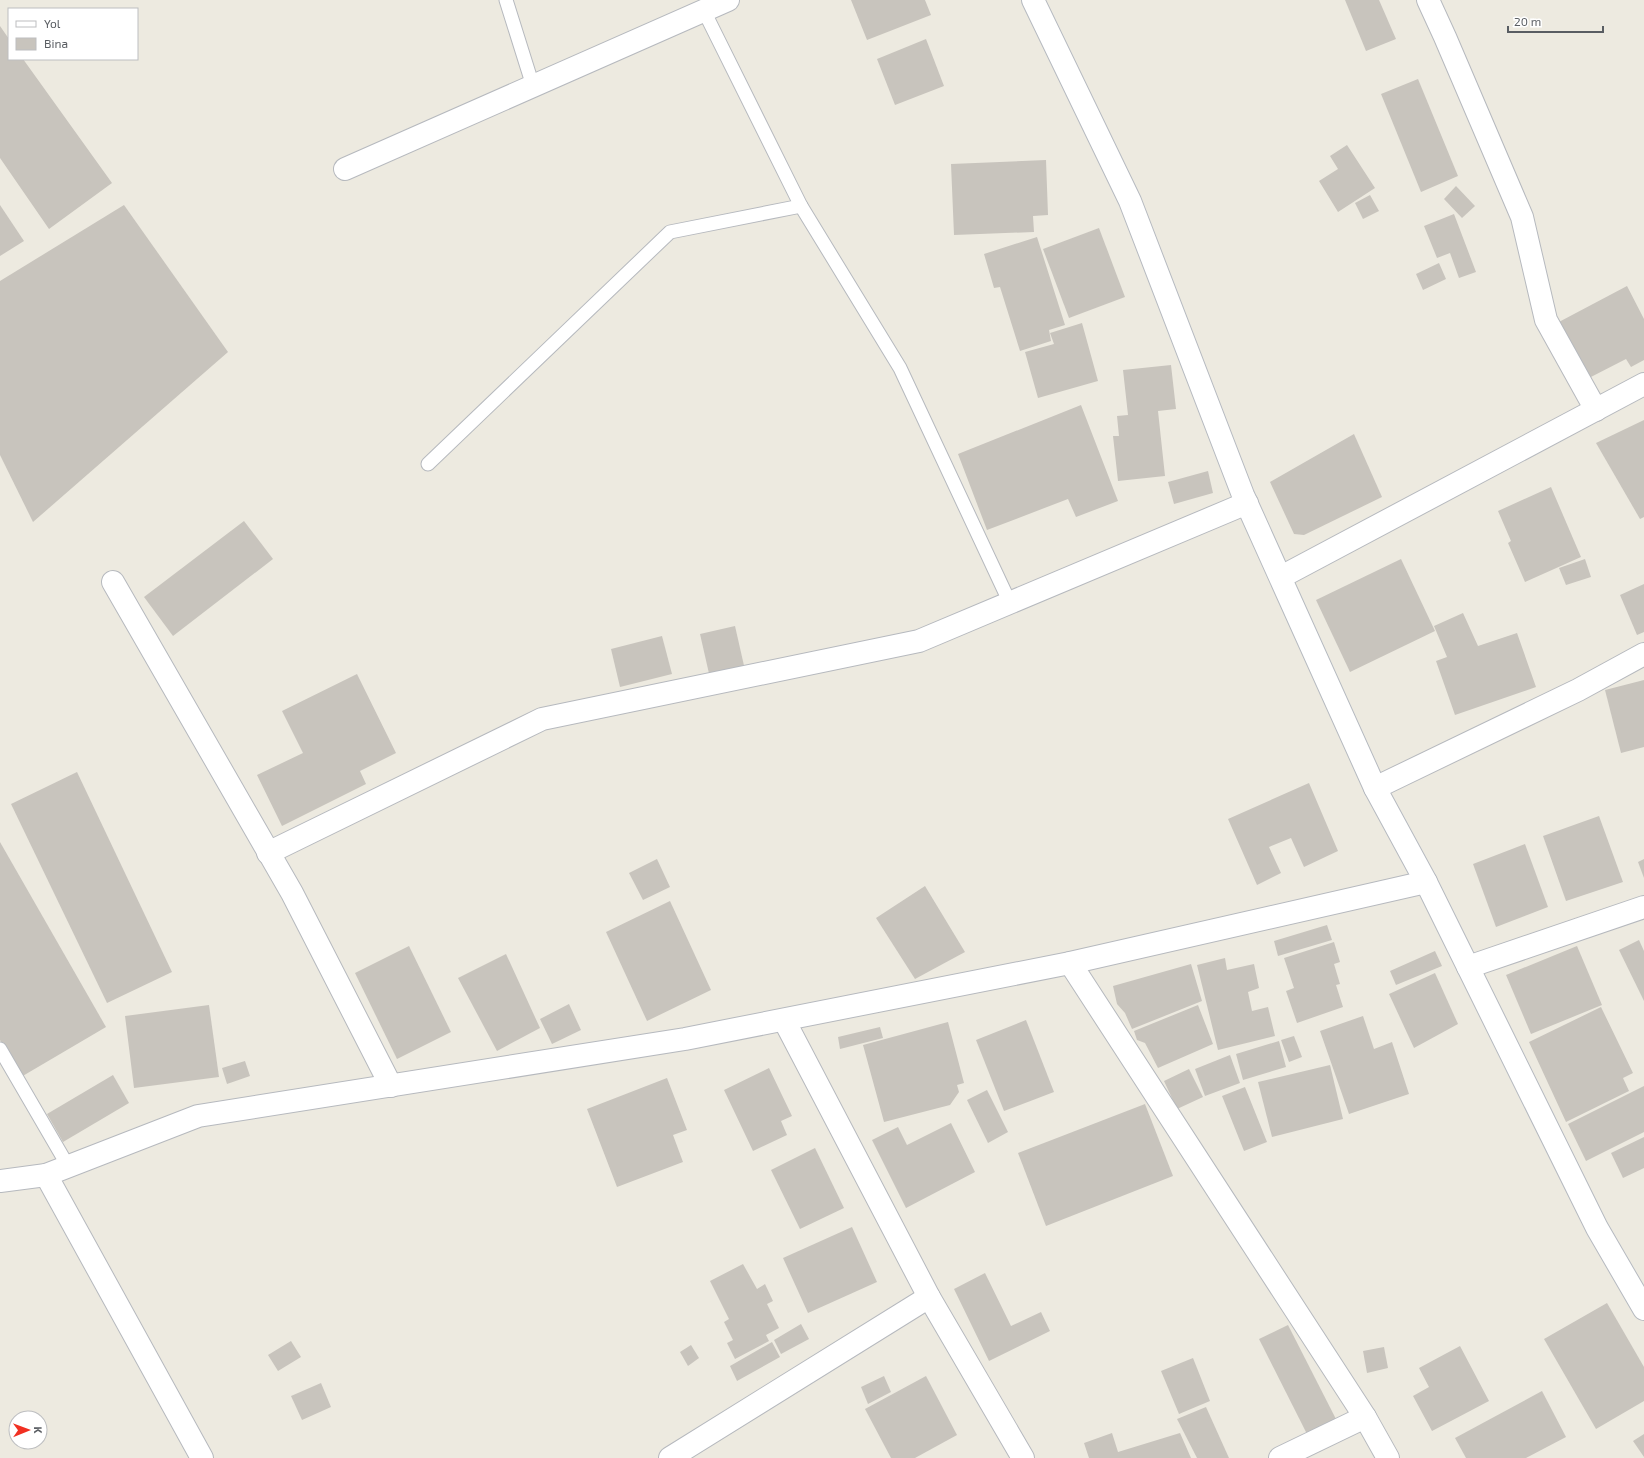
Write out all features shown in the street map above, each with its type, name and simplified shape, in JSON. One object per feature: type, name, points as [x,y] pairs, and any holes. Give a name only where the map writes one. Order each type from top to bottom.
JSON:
[{"type":"street","points":[[345,169],[728,0]]},
{"type":"street","points":[[1033,0],[1130,201],[1247,503],[1376,788],[1426,882],[1597,1228],[1643,1306]]},
{"type":"street","points":[[1428,0],[1522,216],[1546,320],[1596,410]]},
{"type":"street","points":[[1281,577],[1644,384]]},
{"type":"street","points":[[268,853],[542,719],[919,641],[1247,503]]},
{"type":"street","points":[[114,582],[292,893],[392,1086]]},
{"type":"street","points":[[1376,788],[1578,690],[1644,654]]},
{"type":"street","points":[[0,1181],[46,1175],[198,1116],[677,1040],[784,1020],[1070,963],[1426,882]]},
{"type":"street","points":[[1468,967],[1644,908]]},
{"type":"street","points":[[1070,963],[1365,1417],[1388,1458]]},
{"type":"street","points":[[784,1020],[929,1297],[1023,1458]]},
{"type":"street","points":[[46,1175],[202,1458]]},
{"type":"street","points":[[670,1458],[929,1297]]},
{"type":"street","points":[[1280,1458],[1365,1417]]},
{"type":"lane","points":[[506,0],[533,86]]},
{"type":"lane","points":[[704,10],[801,206],[900,368],[1010,603]]},
{"type":"lane","points":[[428,464],[670,232],[801,206]]},
{"type":"lane","points":[[0,1049],[68,1166]]},
{"type":"building","points":[[851,0],[925,0],[931,15],[867,40]]},
{"type":"building","points":[[1345,0],[1379,0],[1396,39],[1366,51]]},
{"type":"building","points":[[0,26],[8,38],[8,60],[24,60],[112,183],[49,229],[0,158]]},
{"type":"building","points":[[926,39],[944,86],[895,105],[877,59]]},
{"type":"building","points":[[1418,79],[1458,176],[1421,192],[1381,94]]},
{"type":"building","points":[[1347,145],[1375,188],[1338,212],[1319,181],[1338,169],[1330,156]]},
{"type":"building","points":[[1046,160],[1048,215],[1033,216],[1034,232],[954,235],[951,164]]},
{"type":"building","points":[[1456,186],[1475,206],[1462,218],[1444,199]]},
{"type":"building","points":[[1370,195],[1379,211],[1363,219],[1355,203]]},
{"type":"building","points":[[0,205],[24,241],[0,256]]},
{"type":"building","points":[[124,205],[228,352],[33,522],[0,455],[0,281]]},
{"type":"building","points":[[1454,214],[1476,272],[1459,278],[1450,253],[1437,258],[1424,226]]},
{"type":"building","points":[[1099,228],[1125,297],[1069,318],[1043,249]]},
{"type":"building","points":[[1037,237],[1065,325],[1049,330],[1051,341],[1020,351],[1000,287],[994,288],[984,254]]},
{"type":"building","points":[[1439,263],[1446,279],[1423,290],[1416,274]]},
{"type":"building","points":[[1627,286],[1644,319],[1644,360],[1631,367],[1626,359],[1587,379],[1557,323]]},
{"type":"building","points":[[1082,323],[1098,381],[1038,398],[1025,352],[1054,344],[1050,333]]},
{"type":"building","points":[[1171,365],[1176,409],[1158,411],[1165,476],[1118,481],[1113,436],[1119,436],[1117,416],[1128,415],[1123,370]]},
{"type":"building","points":[[1081,405],[1118,501],[1076,517],[1068,499],[987,530],[958,454]]},
{"type":"building","points":[[1644,420],[1644,517],[1640,519],[1596,443]]},
{"type":"building","points":[[1354,434],[1382,497],[1304,535],[1294,534],[1270,482]]},
{"type":"building","points":[[1208,471],[1213,493],[1174,504],[1168,482]]},
{"type":"building","points":[[1551,487],[1581,557],[1525,582],[1508,543],[1511,541],[1498,511]]},
{"type":"building","points":[[244,521],[273,559],[173,636],[144,597]]},
{"type":"building","points":[[1401,559],[1435,631],[1350,672],[1316,600]]},
{"type":"building","points":[[1585,559],[1591,577],[1566,585],[1559,568]]},
{"type":"building","points":[[1644,584],[1644,632],[1637,635],[1620,595]]},
{"type":"building","points":[[1463,613],[1478,646],[1517,633],[1536,687],[1455,715],[1436,661],[1447,657],[1434,626]]},
{"type":"building","points":[[735,626],[745,670],[710,678],[700,634]]},
{"type":"building","points":[[662,636],[672,674],[620,687],[611,649]]},
{"type":"building","points":[[357,674],[396,753],[360,771],[366,784],[282,826],[257,775],[303,753],[282,711]]},
{"type":"building","points":[[1644,680],[1644,747],[1621,753],[1605,690]]},
{"type":"building","points":[[77,772],[172,972],[107,1003],[11,804]]},
{"type":"building","points":[[1309,783],[1338,851],[1304,867],[1291,838],[1269,847],[1281,873],[1257,885],[1228,819]]},
{"type":"building","points":[[1599,816],[1623,882],[1566,901],[1543,836]]},
{"type":"building","points":[[0,842],[106,1027],[21,1077],[0,1040]]},
{"type":"building","points":[[1525,844],[1548,907],[1496,927],[1473,864]]},
{"type":"building","points":[[657,859],[670,887],[643,900],[629,873]]},
{"type":"building","points":[[1644,859],[1644,878],[1638,862]]},
{"type":"building","points":[[925,886],[965,952],[915,979],[876,918]]},
{"type":"building","points":[[670,901],[711,990],[647,1021],[606,932]]},
{"type":"building","points":[[1327,925],[1332,940],[1278,956],[1274,941]]},
{"type":"building","points":[[1639,940],[1644,951],[1644,1001],[1619,950]]},
{"type":"building","points":[[1334,942],[1340,962],[1334,964],[1340,984],[1336,985],[1343,1007],[1297,1023],[1286,991],[1294,988],[1284,958]]},
{"type":"building","points":[[409,946],[451,1032],[397,1059],[355,973]]},
{"type":"building","points":[[1577,946],[1602,1005],[1531,1034],[1506,975]]},
{"type":"building","points":[[1435,951],[1442,966],[1396,985],[1390,971]]},
{"type":"building","points":[[506,954],[540,1028],[497,1051],[458,978]]},
{"type":"building","points":[[1225,958],[1227,970],[1254,964],[1259,988],[1248,992],[1252,1011],[1268,1007],[1275,1036],[1218,1050],[1197,965]]},
{"type":"building","points":[[1191,964],[1202,1001],[1132,1029],[1125,1013],[1117,1004],[1113,986]]},
{"type":"building","points":[[1435,973],[1458,1024],[1414,1048],[1389,994]]},
{"type":"building","points":[[569,1004],[581,1030],[552,1044],[540,1019]]},
{"type":"building","points":[[209,1005],[219,1077],[134,1088],[125,1016]]},
{"type":"building","points":[[1198,1005],[1213,1044],[1158,1068],[1145,1043],[1137,1040],[1134,1031]]},
{"type":"building","points":[[1601,1007],[1633,1073],[1623,1078],[1629,1091],[1566,1122],[1529,1042]]},
{"type":"building","points":[[1363,1016],[1374,1049],[1392,1042],[1409,1094],[1349,1114],[1320,1031]]},
{"type":"building","points":[[1026,1020],[1054,1092],[1004,1111],[976,1040]]},
{"type":"building","points":[[948,1022],[964,1083],[957,1085],[959,1092],[950,1105],[884,1122],[863,1045]]},
{"type":"building","points":[[880,1027],[883,1038],[840,1049],[838,1037]]},
{"type":"building","points":[[1294,1036],[1302,1057],[1289,1062],[1281,1040]]},
{"type":"building","points":[[1279,1041],[1286,1067],[1243,1080],[1236,1054]]},
{"type":"building","points":[[1230,1055],[1240,1083],[1205,1096],[1195,1069]]},
{"type":"building","points":[[245,1061],[250,1076],[227,1084],[222,1068]]},
{"type":"building","points":[[1330,1065],[1343,1119],[1272,1137],[1258,1082]]},
{"type":"building","points":[[769,1068],[792,1116],[781,1121],[787,1135],[753,1151],[724,1090]]},
{"type":"building","points":[[1189,1069],[1203,1097],[1177,1109],[1164,1081]]},
{"type":"building","points":[[113,1075],[129,1103],[63,1142],[47,1114]]},
{"type":"building","points":[[667,1078],[687,1130],[673,1135],[683,1162],[617,1187],[587,1109]]},
{"type":"building","points":[[1644,1086],[1644,1132],[1586,1161],[1568,1124]]},
{"type":"building","points":[[1245,1087],[1267,1142],[1244,1151],[1222,1096]]},
{"type":"building","points":[[987,1090],[1008,1132],[988,1143],[967,1100]]},
{"type":"building","points":[[1145,1104],[1173,1176],[1046,1226],[1018,1153]]},
{"type":"building","points":[[951,1123],[975,1172],[906,1208],[872,1140],[898,1127],[907,1145]]},
{"type":"building","points":[[1644,1137],[1644,1168],[1623,1178],[1611,1153]]},
{"type":"building","points":[[815,1148],[844,1208],[800,1229],[771,1170]]},
{"type":"building","points":[[852,1227],[877,1282],[808,1313],[783,1258]]},
{"type":"building","points":[[743,1264],[757,1289],[765,1284],[773,1301],[767,1304],[779,1328],[766,1335],[769,1341],[735,1359],[727,1343],[733,1340],[724,1322],[729,1319],[710,1281]]},
{"type":"building","points":[[985,1273],[1011,1326],[1041,1312],[1050,1331],[989,1361],[954,1289]]},
{"type":"building","points":[[1607,1303],[1644,1367],[1644,1401],[1596,1429],[1544,1339]]},
{"type":"building","points":[[801,1324],[809,1339],[781,1354],[774,1340]]},
{"type":"building","points":[[1288,1325],[1338,1423],[1309,1438],[1259,1339]]},
{"type":"building","points":[[291,1341],[301,1357],[278,1371],[268,1355]]},
{"type":"building","points":[[772,1342],[780,1357],[737,1381],[730,1366]]},
{"type":"building","points":[[691,1345],[699,1358],[688,1366],[680,1352]]},
{"type":"building","points":[[1460,1346],[1489,1401],[1432,1431],[1413,1396],[1429,1387],[1419,1368]]},
{"type":"building","points":[[1384,1347],[1388,1368],[1367,1373],[1363,1351]]},
{"type":"building","points":[[1193,1358],[1210,1401],[1179,1414],[1161,1371]]},
{"type":"building","points":[[884,1376],[891,1392],[868,1404],[861,1387]]},
{"type":"building","points":[[926,1376],[957,1435],[915,1458],[891,1458],[865,1409]]},
{"type":"building","points":[[321,1383],[331,1407],[302,1420],[291,1396]]},
{"type":"building","points":[[1542,1391],[1566,1437],[1526,1458],[1466,1458],[1455,1438]]},
{"type":"building","points":[[1206,1407],[1229,1458],[1197,1458],[1177,1419]]},
{"type":"building","points":[[1112,1433],[1118,1452],[1180,1433],[1191,1458],[1089,1458],[1084,1443]]},
{"type":"building","points":[[1644,1434],[1644,1457],[1633,1441]]}]
